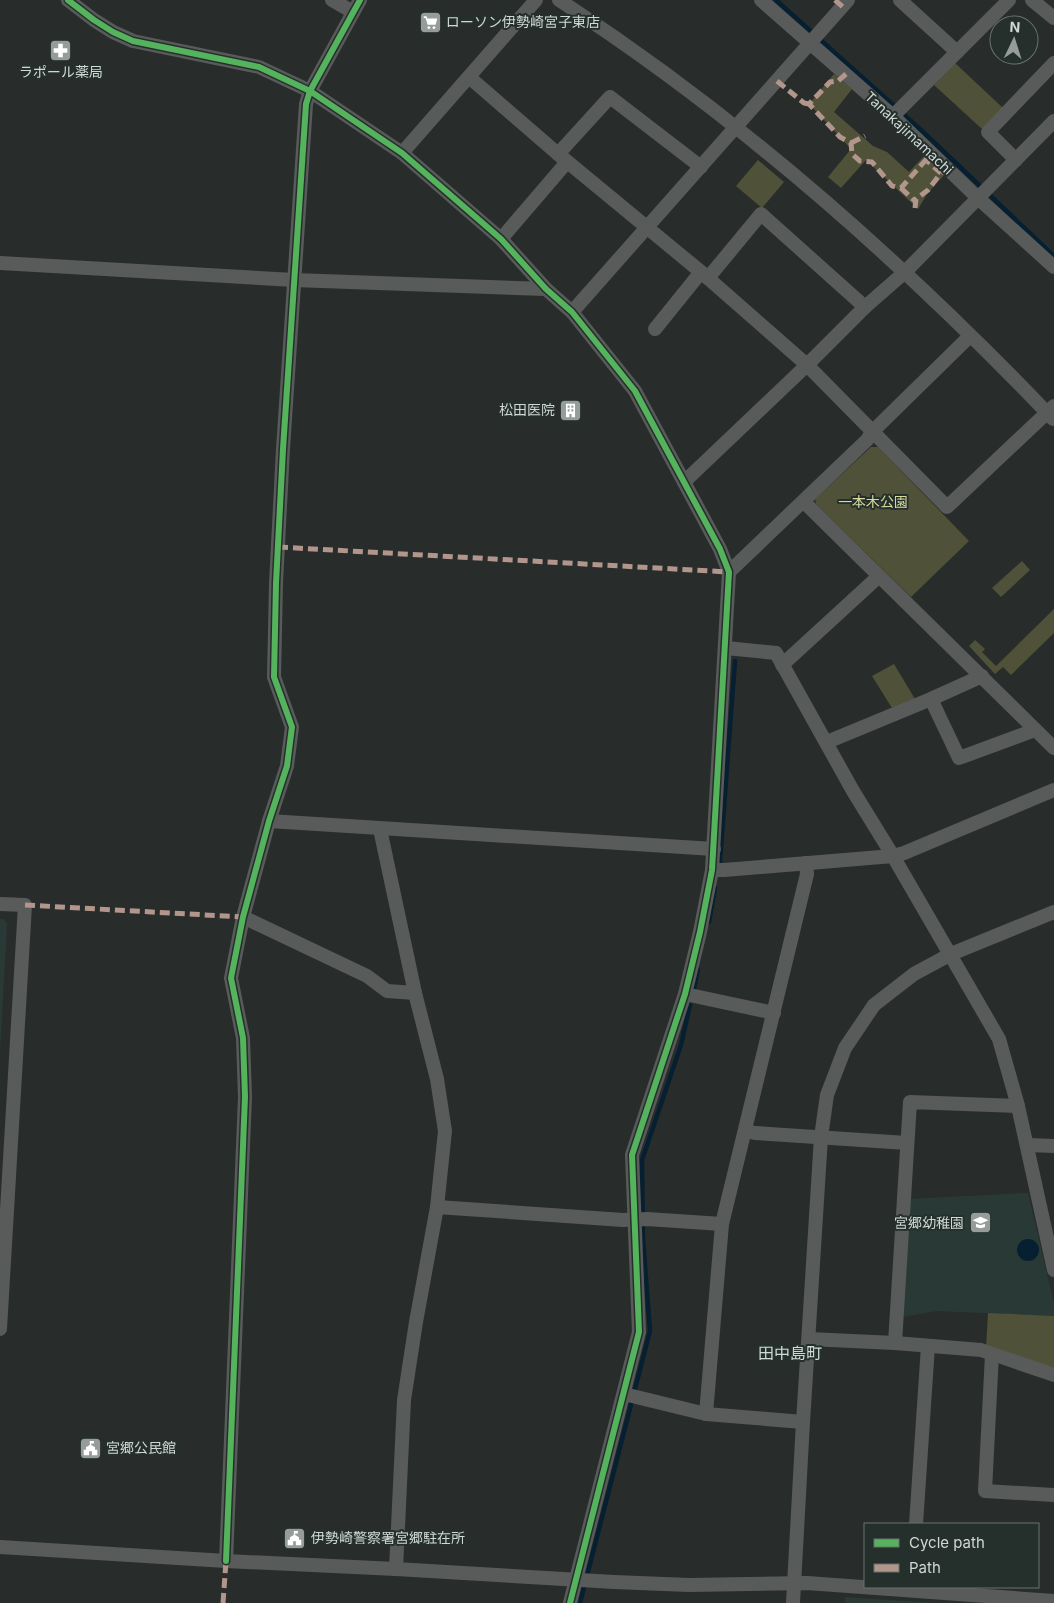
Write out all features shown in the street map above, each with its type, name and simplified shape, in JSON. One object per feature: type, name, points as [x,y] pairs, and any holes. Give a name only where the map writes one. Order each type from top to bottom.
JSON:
[{"type":"street","points":[[71,0],[94,20],[113,32],[133,41],[259,67],[310,91],[402,153],[501,239],[546,289],[572,312],[634,391],[720,550],[729,572],[712,870],[685,994],[632,1155],[639,1332],[570,1603]]},
{"type":"street","points":[[226,1561],[245,1097],[243,1038],[231,978],[243,917],[269,821],[287,766],[292,727],[274,678],[276,583],[283,448],[306,104],[310,91],[356,6],[332,0]]},
{"type":"street","points":[[402,153],[536,0]]},
{"type":"street","points":[[469,76],[563,158],[705,275],[807,365],[947,508],[1052,413],[905,272],[796,175],[738,127],[669,76],[559,0]]},
{"type":"street","name":"Tanakajimamachi","points":[[762,0],[893,116],[979,199],[1054,267]]},
{"type":"street","points":[[572,312],[738,127],[848,0]]},
{"type":"street","points":[[900,0],[957,52]]},
{"type":"street","points":[[893,116],[1009,0]]},
{"type":"street","points":[[1032,0],[1054,18]]},
{"type":"street","points":[[1016,160],[988,132],[1054,63]]},
{"type":"street","points":[[501,239],[610,97],[701,167]]},
{"type":"street","points":[[684,482],[865,307],[905,272],[1054,121]]},
{"type":"street","points":[[655,329],[761,214],[865,307]]},
{"type":"street","points":[[0,263],[294,280],[546,289]]},
{"type":"street","points":[[729,572],[804,502],[970,336]]},
{"type":"street","points":[[804,502],[878,577],[1054,748]]},
{"type":"street","points":[[782,665],[878,577]]},
{"type":"street","points":[[726,648],[776,652],[853,792],[951,954],[999,1039],[1018,1106],[1054,1268]]},
{"type":"street","points":[[827,742],[982,676]]},
{"type":"street","points":[[931,699],[959,758],[1036,730]]},
{"type":"street","points":[[712,870],[893,856],[1054,790]]},
{"type":"street","points":[[269,821],[714,848]]},
{"type":"street","points":[[380,829],[416,993],[438,1079],[445,1131],[437,1207],[404,1400],[396,1568]]},
{"type":"street","points":[[706,1414],[722,1224],[774,1013],[806,874],[806,863]]},
{"type":"street","points":[[0,904],[25,905],[0,1329]]},
{"type":"street","points":[[793,1603],[821,1137],[827,1095],[845,1048],[874,1005],[914,974],[951,954],[1054,912]]},
{"type":"street","points":[[243,917],[367,976],[387,991],[416,993]]},
{"type":"street","points":[[685,994],[774,1013]]},
{"type":"street","points":[[895,1343],[910,1102],[1018,1106]]},
{"type":"street","points":[[746,1131],[906,1143]]},
{"type":"street","points":[[1027,1145],[1054,1146]]},
{"type":"street","points":[[437,1207],[722,1224]]},
{"type":"street","points":[[809,1339],[981,1350],[1054,1375]]},
{"type":"street","points":[[916,1523],[928,1346]]},
{"type":"street","points":[[992,1354],[985,1491],[1054,1495]]},
{"type":"street","points":[[624,1394],[706,1414],[803,1422]]},
{"type":"street","points":[[0,1547],[226,1561],[396,1568],[576,1580],[688,1585],[794,1583],[864,1586]]},
{"type":"street","points":[[911,1588],[1054,1601]]},
{"type":"shaded area","points":[[0,919],[7,923],[0,1052]]},
{"type":"shaded area","points":[[1028,1193],[1054,1304],[1054,1316],[937,1311],[901,1317],[908,1199]]},
{"type":"shaded area","points":[[845,1597],[935,1603],[845,1603]]},
{"type":"green space","points":[[955,63],[1003,108],[982,129],[934,85]]},
{"type":"green space","points":[[834,74],[852,89],[834,112],[873,146],[887,152],[909,172],[925,155],[945,174],[927,194],[918,209],[866,160],[841,188],[828,177],[851,149],[809,104]]},
{"type":"green space","points":[[758,160],[784,182],[762,208],[736,186]]},
{"type":"green space","name":"一本木公園","points":[[871,447],[878,447],[969,541],[911,597],[816,504],[815,499]]},
{"type":"green space","points":[[1022,561],[1030,570],[1001,597],[992,588]]},
{"type":"green space","points":[[1054,609],[1054,633],[1011,675],[1003,667],[995,674],[969,646],[975,640],[985,649],[982,652],[996,666]]},
{"type":"green space","points":[[894,664],[915,699],[892,708],[872,676]]},
{"type":"green space","points":[[988,1313],[1054,1316],[1054,1371],[986,1348]]},
{"type":"water","points":[[1024,1239],[1032,1239],[1039,1246],[1039,1254],[1032,1261],[1024,1261],[1017,1254],[1017,1246]]},
{"type":"waterway","points":[[776,0],[921,130],[1054,256]]},
{"type":"waterway","points":[[720,861],[735,661]]},
{"type":"waterway","points":[[709,922],[715,888]]},
{"type":"waterway","points":[[694,989],[698,969]]},
{"type":"waterway","points":[[580,1603],[650,1331],[643,1239],[642,1160],[681,1045],[690,1005]]},
{"type":"marked path","points":[[835,0],[843,7]]},
{"type":"marked path","points":[[846,74],[838,81],[830,82],[809,104],[840,137],[851,143],[852,154],[860,161],[872,162],[892,186],[901,188],[931,154]]},
{"type":"marked path","points":[[777,81],[804,103],[809,104]]},
{"type":"marked path","points":[[851,143],[865,136]]},
{"type":"marked path","points":[[915,208],[916,199],[928,190],[941,173],[926,160]]},
{"type":"marked path","points":[[901,188],[916,202]]},
{"type":"marked path","points":[[278,547],[729,572]]},
{"type":"marked path","points":[[25,905],[243,917]]},
{"type":"marked path","points":[[223,1603],[226,1561]]},
{"type":"cycle path","points":[[68,0],[113,32],[133,41],[259,67],[310,91],[402,153],[501,239],[546,289],[572,312],[635,391],[720,549],[729,572],[712,870],[685,994],[632,1155],[639,1332],[570,1603]]},
{"type":"cycle path","points":[[226,1561],[245,1097],[243,1038],[231,978],[243,917],[269,821],[287,766],[292,727],[274,677],[276,583],[306,104],[310,91],[360,0]]},
{"type":"place","name":"ローソン伊勢崎宮子東店","points":[[430,22]]},
{"type":"place","name":"ラポール薬局","points":[[61,50]]},
{"type":"place","name":"松田医院","points":[[571,410]]},
{"type":"place","name":"宮郷幼稚園","points":[[980,1223]]},
{"type":"place","name":"宮郷公民館","points":[[90,1448]]},
{"type":"place","name":"伊勢崎警察署宮郷駐在所","points":[[295,1538]]},
{"type":"district","name":"田中島町","points":[[790,1353]]}]
